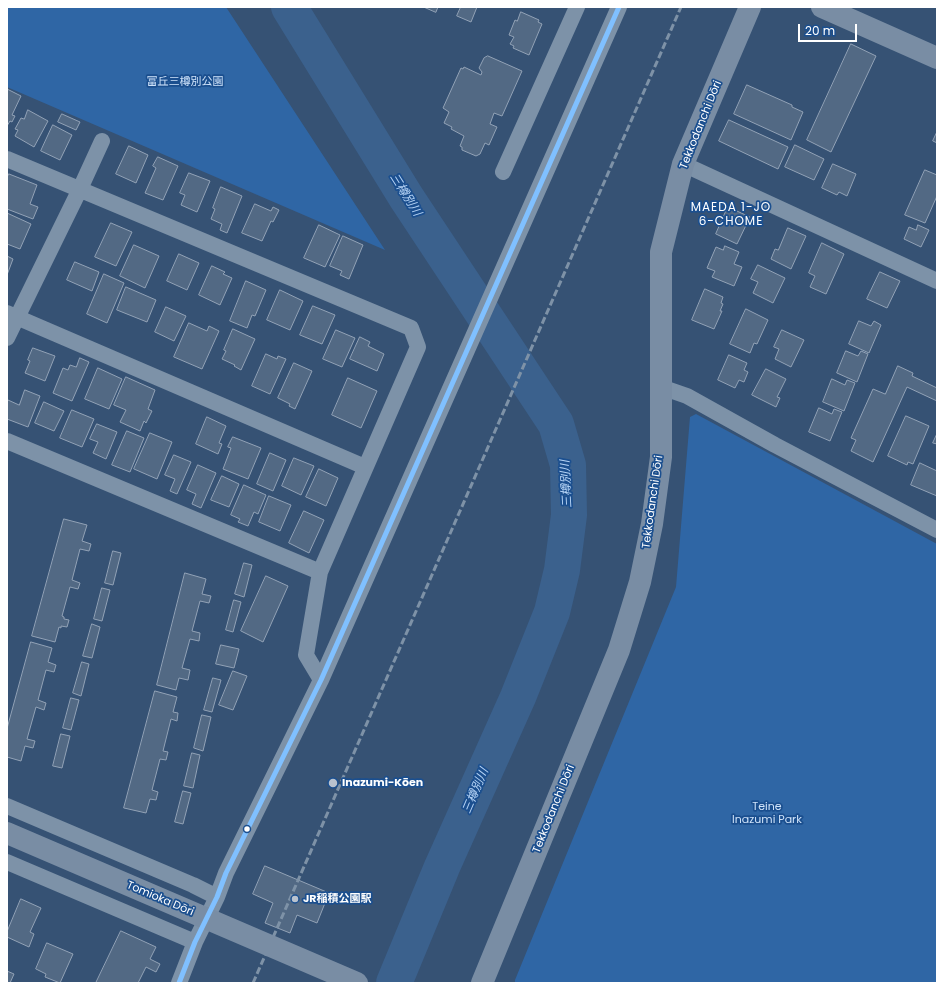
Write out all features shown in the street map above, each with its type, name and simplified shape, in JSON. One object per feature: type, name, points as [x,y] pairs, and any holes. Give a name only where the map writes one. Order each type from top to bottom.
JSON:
[{"type":"street","points":[[179,983],[195,942],[217,897],[226,873],[321,680],[619,7]]},
{"type":"street","name":"Tekkodanchi Dōri","points":[[482,983],[619,650],[640,582],[652,524],[661,457],[661,252],[683,164],[750,7]]},
{"type":"street","points":[[822,7],[937,58]]},
{"type":"street","points":[[503,172],[574,8]]},
{"type":"street","points":[[7,338],[12,315],[80,189],[102,141]]},
{"type":"street","points":[[7,159],[411,328],[418,347],[320,572],[306,656],[321,680]]},
{"type":"street","points":[[683,164],[937,281]]},
{"type":"street","points":[[12,315],[366,467]]},
{"type":"street","points":[[661,387],[687,396],[775,445],[937,530]]},
{"type":"street","points":[[7,441],[320,572]]},
{"type":"street","points":[[7,806],[193,885],[217,897]]},
{"type":"street","name":"Tomioka Dōri","points":[[7,833],[357,983]]},
{"type":"street","points":[[7,862],[195,942]]},
{"type":"green space","name":"富丘三樽別公園","points":[[7,7],[226,7],[385,250],[7,87]]},
{"type":"green space","name":"Teine Inazumi Park","points":[[696,414],[937,544],[937,983],[515,983],[676,587],[690,417]]},
{"type":"building","points":[[424,7],[438,7],[436,12]]},
{"type":"building","points":[[461,7],[477,7],[471,22],[457,16]]},
{"type":"building","points":[[521,12],[539,20],[538,22],[542,24],[529,55],[513,48],[514,46],[510,44],[514,37],[509,35],[515,20],[517,21]]},
{"type":"building","points":[[851,44],[876,56],[831,152],[807,140]]},
{"type":"building","points":[[488,56],[522,71],[502,116],[494,113],[490,124],[497,127],[489,145],[485,143],[480,154],[476,156],[462,150],[462,147],[460,146],[464,136],[451,129],[452,127],[444,123],[449,112],[443,108],[461,68],[463,69],[464,67],[481,75],[482,72],[479,68],[484,58]]},
{"type":"building","points":[[747,85],[792,105],[792,107],[803,112],[791,140],[734,114]]},
{"type":"building","points":[[7,89],[21,96],[12,115],[15,116],[12,122],[10,121],[7,126]]},
{"type":"building","points":[[28,110],[48,121],[34,147],[15,136],[18,130],[15,129],[21,118],[24,119]]},
{"type":"building","points":[[62,114],[80,122],[76,130],[58,122]]},
{"type":"building","points":[[729,120],[788,147],[778,169],[719,141]]},
{"type":"building","points":[[53,125],[72,135],[60,160],[41,151]]},
{"type":"building","points":[[937,132],[937,143],[933,141]]},
{"type":"building","points":[[795,145],[824,159],[814,180],[785,167]]},
{"type":"building","points":[[129,146],[148,155],[136,183],[116,174]]},
{"type":"building","points":[[158,157],[178,166],[163,200],[145,193],[156,168],[153,166]]},
{"type":"building","points":[[833,164],[856,174],[847,196],[839,192],[837,195],[822,188]]},
{"type":"building","points":[[925,170],[937,175],[937,196],[925,223],[905,215]]},
{"type":"building","points":[[189,173],[210,181],[197,212],[181,205],[185,195],[180,193]]},
{"type":"building","points":[[9,174],[37,185],[30,204],[38,207],[33,219],[7,209],[7,178]]},
{"type":"building","points":[[221,187],[242,196],[227,233],[220,230],[222,224],[211,219],[215,209],[213,208]]},
{"type":"building","points":[[255,204],[271,211],[273,207],[279,210],[273,222],[271,221],[262,241],[242,233]]},
{"type":"building","points":[[728,207],[750,217],[737,244],[716,234]]},
{"type":"building","points":[[7,213],[31,224],[20,249],[7,244]]},
{"type":"building","points":[[111,223],[132,232],[116,266],[95,257]]},
{"type":"building","points":[[319,225],[340,235],[325,267],[304,258]]},
{"type":"building","points":[[918,225],[929,230],[921,247],[904,239],[909,227],[916,230]]},
{"type":"building","points":[[788,228],[806,236],[791,269],[771,259],[775,249],[778,250]]},
{"type":"building","points":[[343,236],[363,245],[349,279],[340,275],[342,271],[330,266]]},
{"type":"building","points":[[822,243],[844,254],[826,294],[810,287],[815,276],[809,273]]},
{"type":"building","points":[[134,245],[159,256],[145,288],[120,276]]},
{"type":"building","points":[[725,246],[739,252],[734,264],[742,267],[734,286],[712,277],[715,271],[707,268],[716,247],[723,250]]},
{"type":"building","points":[[179,254],[199,263],[187,290],[167,281]]},
{"type":"building","points":[[7,256],[13,259],[7,275]]},
{"type":"building","points":[[75,262],[99,272],[92,291],[67,280]]},
{"type":"building","points":[[758,265],[785,278],[773,303],[753,293],[758,282],[751,279]]},
{"type":"building","points":[[212,266],[225,272],[223,274],[232,278],[220,305],[199,295]]},
{"type":"building","points":[[880,272],[900,281],[887,308],[867,299]]},
{"type":"building","points":[[104,274],[124,283],[107,323],[87,314]]},
{"type":"building","points":[[246,281],[266,290],[255,316],[252,315],[247,328],[230,321]]},
{"type":"building","points":[[126,287],[156,300],[147,322],[117,310]]},
{"type":"building","points":[[705,289],[723,297],[721,303],[723,304],[720,311],[722,311],[714,329],[692,320]]},
{"type":"building","points":[[280,290],[303,301],[290,330],[267,320]]},
{"type":"building","points":[[313,306],[335,315],[322,344],[300,335]]},
{"type":"building","points":[[166,307],[186,316],[174,341],[155,332]]},
{"type":"building","points":[[746,309],[768,320],[757,344],[754,343],[750,353],[730,344]]},
{"type":"building","points":[[859,321],[871,326],[874,321],[881,325],[869,353],[849,344]]},
{"type":"building","points":[[189,323],[207,331],[209,326],[219,331],[202,369],[174,357]]},
{"type":"building","points":[[233,329],[255,339],[241,370],[234,366],[235,365],[222,359],[226,351],[224,350]]},
{"type":"building","points":[[336,330],[355,338],[342,367],[323,359]]},
{"type":"building","points":[[782,330],[804,340],[791,367],[775,359],[779,349],[774,347]]},
{"type":"building","points":[[360,337],[370,342],[368,346],[384,354],[377,371],[350,359]]},
{"type":"building","points":[[33,348],[55,356],[45,381],[25,373]]},
{"type":"building","points":[[846,351],[858,356],[861,351],[868,354],[857,382],[837,373]]},
{"type":"building","points":[[266,354],[277,359],[278,356],[286,359],[270,394],[252,386]]},
{"type":"building","points":[[729,355],[747,363],[744,370],[748,372],[744,382],[739,380],[735,388],[718,380]]},
{"type":"building","points":[[80,358],[89,362],[72,401],[53,393],[63,368],[68,370],[70,365],[76,367]]},
{"type":"building","points":[[294,363],[312,371],[295,409],[289,406],[290,404],[278,398]]},
{"type":"building","points":[[898,366],[913,373],[912,376],[937,388],[937,401],[907,387],[873,462],[851,451],[856,440],[851,438],[873,389],[885,394]]},
{"type":"building","points":[[98,368],[122,379],[109,409],[85,399]]},
{"type":"building","points":[[766,369],[786,379],[777,397],[780,398],[776,407],[752,395]]},
{"type":"building","points":[[126,377],[155,390],[148,409],[152,411],[146,423],[144,421],[140,431],[120,422],[126,410],[114,405]]},
{"type":"building","points":[[348,378],[377,391],[361,428],[332,415]]},
{"type":"building","points":[[832,379],[845,385],[847,380],[855,383],[844,411],[823,402]]},
{"type":"building","points":[[25,390],[40,396],[28,427],[7,419],[8,400],[19,405]]},
{"type":"building","points":[[44,402],[64,411],[54,431],[35,423]]},
{"type":"building","points":[[819,408],[832,414],[834,409],[842,412],[830,441],[809,432]]},
{"type":"building","points":[[72,410],[94,419],[82,447],[60,438]]},
{"type":"building","points":[[906,416],[929,426],[913,464],[908,462],[907,465],[888,456]]},
{"type":"building","points":[[207,417],[226,426],[219,443],[222,444],[218,454],[196,444]]},
{"type":"building","points":[[97,424],[117,432],[106,459],[93,453],[98,442],[90,439]]},
{"type":"building","points":[[127,431],[144,438],[130,472],[112,465]]},
{"type":"building","points":[[150,433],[172,442],[157,479],[134,469]]},
{"type":"building","points":[[937,434],[937,444],[933,443]]},
{"type":"building","points":[[233,437],[261,448],[248,479],[223,469],[231,448],[228,447]]},
{"type":"building","points":[[270,453],[286,460],[273,491],[257,484]]},
{"type":"building","points":[[174,455],[191,462],[177,494],[170,491],[175,479],[165,475]]},
{"type":"building","points":[[294,458],[314,466],[301,495],[282,486]]},
{"type":"building","points":[[920,463],[937,471],[937,496],[911,485]]},
{"type":"building","points":[[198,465],[216,473],[201,508],[192,504],[196,494],[187,490]]},
{"type":"building","points":[[319,469],[338,478],[326,506],[306,497]]},
{"type":"building","points":[[222,476],[239,484],[229,507],[211,500]]},
{"type":"building","points":[[244,485],[266,495],[258,514],[254,512],[248,526],[238,522],[240,519],[231,515]]},
{"type":"building","points":[[269,496],[291,505],[280,531],[259,522]]},
{"type":"building","points":[[304,511],[324,520],[309,553],[289,543]]},
{"type":"building","points":[[64,519],[87,525],[82,541],[91,544],[89,551],[80,549],[72,580],[80,583],[78,589],[70,587],[62,616],[64,619],[69,620],[67,627],[59,627],[55,642],[32,636]]},
{"type":"building","points":[[113,551],[121,553],[113,585],[105,583]]},
{"type":"building","points":[[244,563],[252,565],[244,597],[235,594]]},
{"type":"building","points":[[185,573],[206,579],[202,594],[211,596],[209,603],[200,601],[192,631],[200,633],[199,641],[190,639],[182,668],[190,670],[188,680],[179,678],[176,690],[157,685]]},
{"type":"building","points":[[266,576],[288,586],[263,642],[241,631]]},
{"type":"building","points":[[102,588],[110,590],[102,621],[94,619]]},
{"type":"building","points":[[234,600],[241,602],[233,632],[226,630]]},
{"type":"building","points":[[92,624],[100,627],[92,658],[83,656]]},
{"type":"building","points":[[31,642],[52,648],[48,662],[56,665],[54,672],[46,670],[38,700],[46,703],[44,710],[36,707],[27,739],[35,741],[33,748],[25,746],[21,761],[7,757],[7,729]]},
{"type":"building","points":[[221,645],[239,649],[234,668],[216,664]]},
{"type":"building","points":[[82,662],[89,664],[81,696],[73,693]]},
{"type":"building","points":[[233,671],[247,676],[233,710],[219,705]]},
{"type":"building","points":[[213,678],[221,680],[212,712],[204,710]]},
{"type":"building","points":[[155,691],[177,697],[173,712],[178,713],[177,721],[171,719],[163,751],[168,752],[166,760],[160,759],[152,790],[158,792],[156,800],[150,799],[146,813],[124,808]]},
{"type":"building","points":[[71,698],[79,700],[71,730],[63,728]]},
{"type":"building","points":[[202,715],[211,717],[203,751],[194,748]]},
{"type":"building","points":[[61,734],[70,736],[62,768],[53,766]]},
{"type":"building","points":[[192,753],[200,755],[193,788],[184,786]]},
{"type":"building","points":[[183,791],[191,793],[183,824],[175,822]]},
{"type":"building","name":"JR稲積公園駅","points":[[265,866],[329,893],[317,923],[297,915],[290,933],[265,923],[273,903],[253,894]]},
{"type":"building","points":[[21,899],[41,908],[30,932],[34,934],[29,947],[7,937],[7,932]]},
{"type":"building","points":[[121,931],[156,947],[150,959],[160,964],[156,972],[146,967],[138,983],[96,983]]},
{"type":"building","points":[[47,943],[73,954],[60,983],[45,977],[46,974],[36,969]]},
{"type":"building","points":[[7,971],[14,974],[10,983],[7,983]]},
{"type":"waterway","name":"三樽別川","points":[[289,7],[406,197],[556,424],[568,465],[569,515],[562,570],[552,612],[518,697],[442,867],[394,983]]},
{"type":"railway","points":[[253,983],[681,7]]},
{"type":"transit line","points":[[179,983],[195,942],[217,897],[226,873],[321,680],[619,7]]},
{"type":"place","name":"Inazumi-Kōen","points":[[333,783]]},
{"type":"place","name":"JR稲積公園駅","points":[[295,899]]},
{"type":"district","name":"MAEDA 1-JO 6-CHOME","points":[[731,215]]}]
